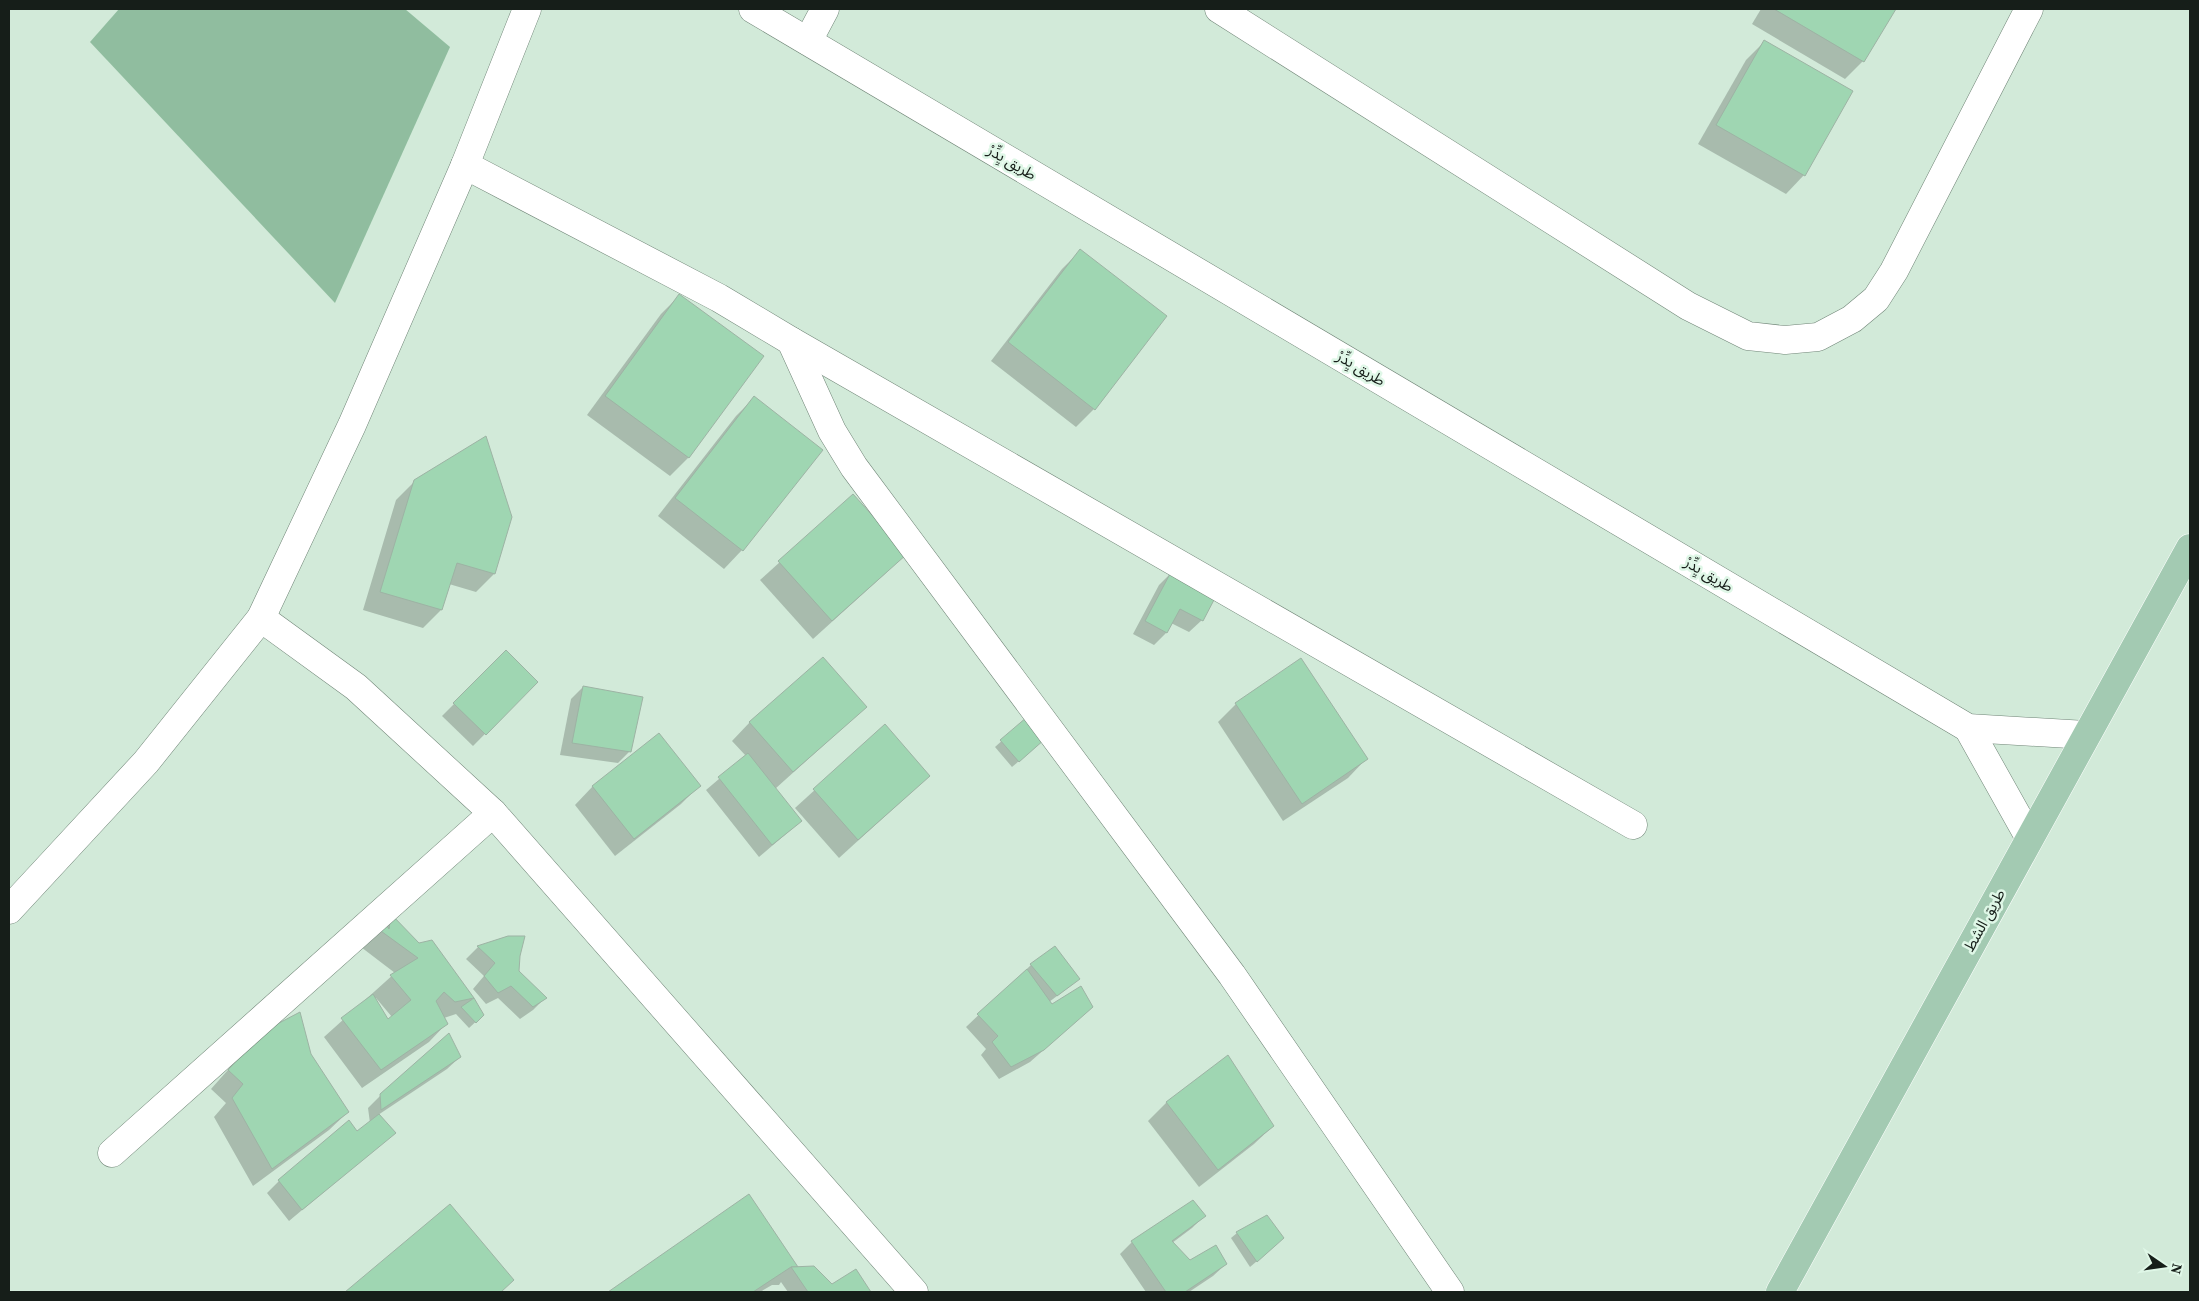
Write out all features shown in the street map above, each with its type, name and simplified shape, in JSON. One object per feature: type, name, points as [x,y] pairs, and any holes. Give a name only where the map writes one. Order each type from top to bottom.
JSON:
[{"type":"main road","name":"طريق الشط","points":[[1780,1292],[2029,837],[2190,548]]},
{"type":"street","points":[[9,910],[146,762],[261,618],[352,425],[464,165],[527,9]]},
{"type":"street","name":"طريق يِدِّرْ","points":[[753,9],[1968,728],[2086,735]]},
{"type":"street","points":[[808,41],[825,9]]},
{"type":"street","points":[[1219,9],[1688,306],[1748,336],[1785,340],[1818,337],[1852,319],[1876,299],[1894,271],[2029,9]]},
{"type":"street","points":[[464,165],[719,298],[1632,825]]},
{"type":"street","points":[[791,341],[832,430],[854,467],[1232,975],[1450,1292]]},
{"type":"street","points":[[261,618],[356,687],[493,813],[914,1292]]},
{"type":"street","points":[[1968,728],[2029,837]]},
{"type":"street","points":[[112,1153],[493,813]]},
{"type":"green space","points":[[119,9],[405,9],[450,47],[335,303],[90,42]]},
{"type":"building","points":[[1774,9],[1896,9],[1864,62]]},
{"type":"building","points":[[1764,40],[1853,91],[1805,176],[1716,125]]},
{"type":"building","points":[[1080,249],[1167,316],[1095,410],[1008,342]]},
{"type":"building","points":[[679,294],[764,356],[689,458],[605,396]]},
{"type":"building","points":[[754,396],[823,450],[743,551],[675,498]]},
{"type":"building","points":[[486,436],[512,517],[495,574],[457,563],[442,610],[380,592],[414,480]]},
{"type":"building","points":[[853,494],[907,554],[832,621],[778,561]]},
{"type":"building","points":[[1171,572],[1216,596],[1203,621],[1180,609],[1167,633],[1145,621]]},
{"type":"building","points":[[506,650],[538,682],[486,735],[453,703]]},
{"type":"building","points":[[823,657],[867,707],[793,772],[749,722]]},
{"type":"building","points":[[1301,658],[1368,759],[1302,804],[1235,703]]},
{"type":"building","points":[[583,686],[643,697],[631,752],[572,743]]},
{"type":"building","points":[[1027,717],[1045,739],[1019,762],[1000,740]]},
{"type":"building","points":[[885,724],[930,776],[858,840],[813,789]]},
{"type":"building","points":[[659,733],[701,786],[634,839],[592,786]]},
{"type":"building","points":[[748,753],[802,821],[772,845],[718,777]]},
{"type":"building","points":[[391,914],[419,943],[432,940],[474,998],[455,1002],[444,992],[436,1001],[448,1024],[381,1070],[341,1018],[373,994],[388,1019],[411,1000],[390,975],[418,958],[374,926],[382,919],[389,929]]},
{"type":"building","points":[[508,936],[525,936],[520,956],[519,971],[547,998],[533,1007],[511,986],[498,993],[484,976],[495,963],[477,946]]},
{"type":"building","points":[[1055,946],[1080,979],[1057,996],[1030,964]]},
{"type":"building","points":[[1027,969],[1052,1004],[1081,986],[1093,1007],[1044,1050],[1011,1067],[992,1042],[998,1036],[977,1014]]},
{"type":"building","points":[[474,998],[484,1015],[476,1023],[461,1007]]},
{"type":"building","points":[[300,1012],[311,1054],[349,1112],[272,1169],[232,1098],[243,1084],[228,1070],[262,1032]]},
{"type":"building","points":[[449,1033],[461,1057],[381,1110],[380,1094]]},
{"type":"building","points":[[1228,1055],[1274,1126],[1218,1170],[1166,1102]]},
{"type":"building","points":[[379,1114],[396,1133],[302,1210],[278,1180],[349,1120],[357,1131]]},
{"type":"building","points":[[749,1194],[798,1267],[791,1267],[753,1292],[608,1292]]},
{"type":"building","points":[[1193,1200],[1206,1216],[1172,1241],[1190,1260],[1216,1245],[1227,1264],[1185,1292],[1166,1292],[1131,1241]]},
{"type":"building","points":[[450,1204],[514,1280],[501,1292],[345,1292]]},
{"type":"building","points":[[1267,1215],[1284,1238],[1257,1262],[1236,1232]]},
{"type":"building","points":[[814,1266],[832,1284],[856,1269],[871,1292],[808,1292],[791,1267]]}]
